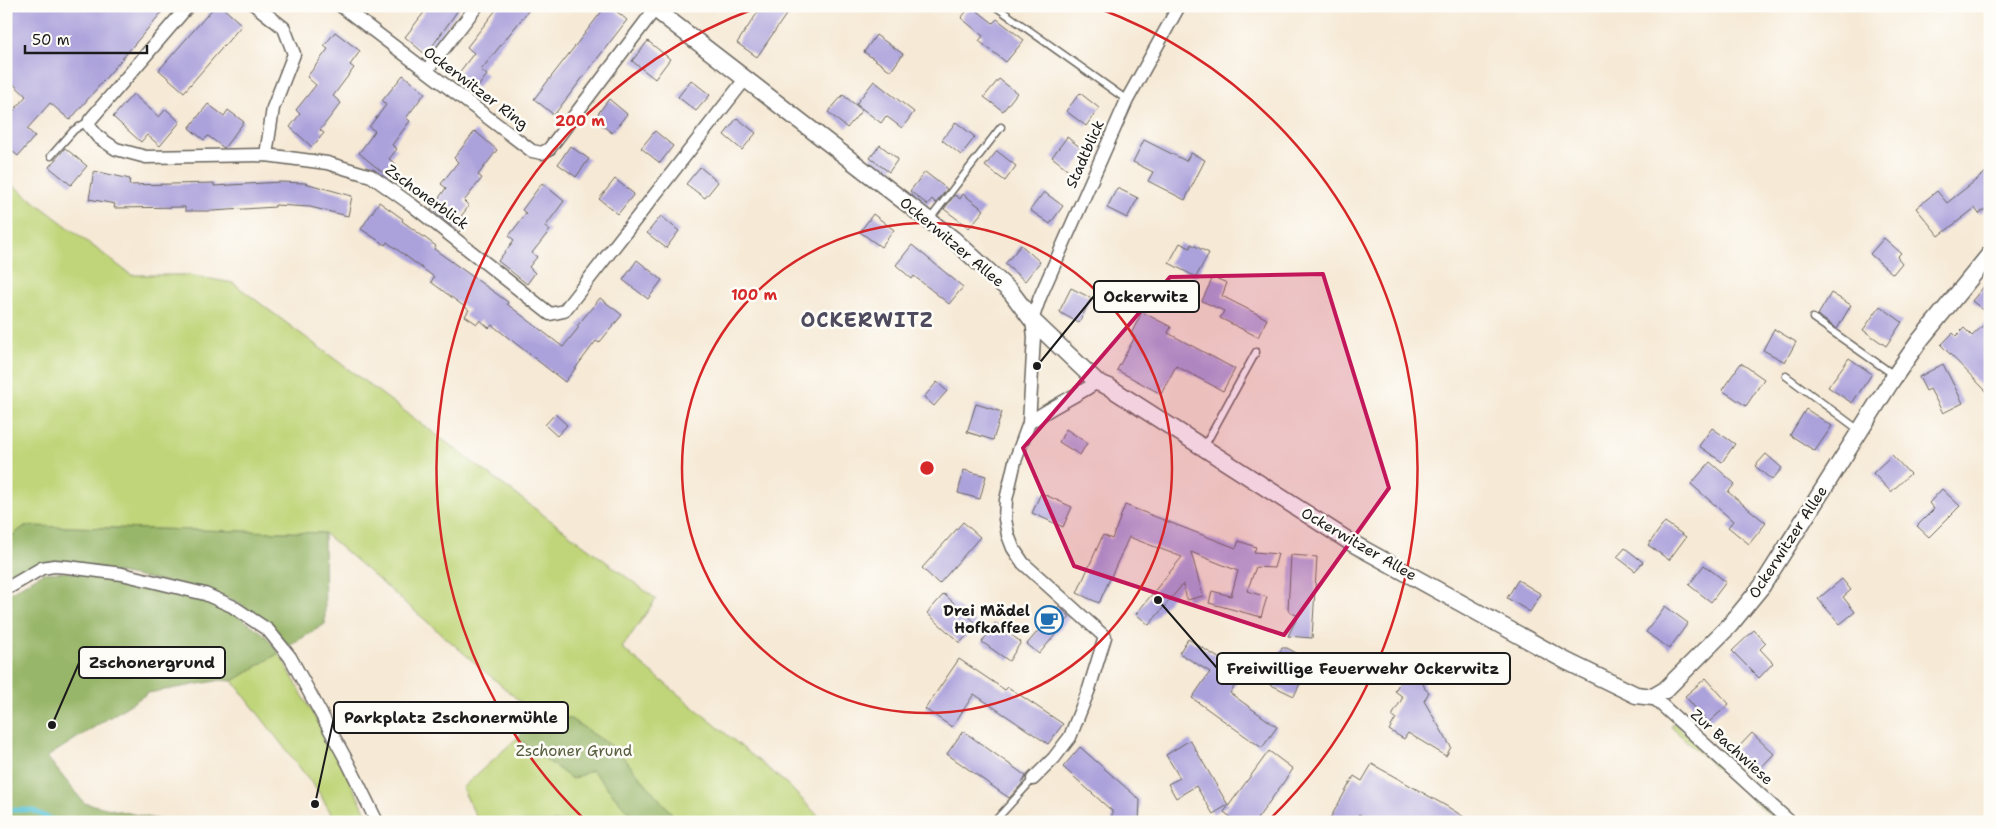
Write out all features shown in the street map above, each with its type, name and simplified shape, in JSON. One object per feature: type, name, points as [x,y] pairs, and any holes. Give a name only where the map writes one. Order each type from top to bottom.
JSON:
[{"type":"street","points":[[90,120],[188,6]]},
{"type":"street","points":[[256,6],[284,28],[294,54],[273,108],[266,155]]},
{"type":"street","name":"Ockerwitzer Ring","points":[[340,6],[532,151],[542,153],[549,148],[653,7]]},
{"type":"street","points":[[427,70],[477,6]]},
{"type":"street","name":"Stadtblick","points":[[1032,320],[1040,297],[1127,100],[1179,6]]},
{"type":"street","name":"Ockerwitzer Allee","points":[[653,7],[953,239],[1011,292],[1032,320],[1098,382],[1109,387],[1352,543],[1582,670],[1636,695],[1653,696],[1665,690],[1730,625],[1762,586],[1895,375],[1920,340],[1990,254]]},
{"type":"street","name":"Zschonerblick","points":[[90,120],[89,126],[98,138],[116,149],[146,158],[266,155],[327,163],[371,176],[412,204],[550,314],[564,311],[746,78]]},
{"type":"street","points":[[1032,320],[1034,337],[1029,423],[1015,461],[1006,500],[1005,519],[1008,535],[1013,548],[1023,563],[1105,637],[1089,689],[1070,737],[1054,758],[1033,779]]},
{"type":"street","points":[[1029,423],[1047,409],[1083,392],[1098,382]]},
{"type":"street","points":[[6,589],[42,568],[54,566],[68,567],[122,574],[205,594],[232,606],[268,630],[290,657],[348,763],[377,822]]},
{"type":"street","name":"Zur Bachwiese","points":[[1653,696],[1790,822]]},
{"type":"lane","points":[[994,6],[1127,100]]},
{"type":"lane","points":[[51,156],[74,130],[90,120]]},
{"type":"lane","points":[[929,220],[1000,127]]},
{"type":"lane","points":[[1813,318],[1895,375]]},
{"type":"lane","points":[[1203,448],[1256,352]]},
{"type":"lane","points":[[1786,376],[1860,431]]},
{"type":"lane","points":[[994,822],[1033,779]]},
{"type":"highlighted area","points":[[1323,274],[1389,488],[1284,635],[1074,566],[1023,448],[1170,277]]},
{"type":"green space","points":[[6,180],[131,275],[188,275],[233,283],[656,599],[622,648],[788,785],[824,822],[679,822],[616,749],[569,718],[538,717],[324,533],[25,526],[6,540]]},
{"type":"green space","points":[[25,526],[324,533],[325,624],[289,646],[269,623],[235,601],[203,589],[56,561],[6,583],[6,540]]},
{"type":"green space","points":[[66,572],[122,580],[204,599],[234,613],[264,634],[279,653],[233,681],[221,680],[148,693],[47,757],[84,803],[168,822],[6,822],[6,595],[43,573]]},
{"type":"green space","points":[[279,653],[371,822],[336,822],[320,794],[233,681]]},
{"type":"green space","name":"Zschoner Grund","points":[[538,717],[569,718],[616,749],[679,822],[637,822],[592,770],[572,779],[517,738]]},
{"type":"green space","points":[[1674,723],[1785,822],[1777,822],[1671,727]]},
{"type":"green space","points":[[517,738],[572,779],[592,770],[637,822],[479,822],[462,788]]},
{"type":"building","points":[[6,6],[167,6],[70,120],[50,103],[27,129],[35,136],[18,156],[6,146],[6,120],[26,96],[6,77]]},
{"type":"building","points":[[215,6],[221,6],[242,25],[184,92],[159,70]]},
{"type":"building","points":[[429,6],[461,6],[426,55],[405,37]]},
{"type":"building","points":[[499,6],[532,6],[481,70],[487,75],[477,88],[458,74],[474,53],[467,47]]},
{"type":"building","points":[[606,6],[610,6],[627,20],[554,115],[534,99]]},
{"type":"building","points":[[762,6],[792,6],[757,57],[737,43]]},
{"type":"building","points":[[971,6],[993,23],[997,19],[1024,40],[1006,62],[979,41],[983,36],[961,18]]},
{"type":"building","points":[[335,32],[360,51],[350,65],[354,68],[333,96],[341,103],[320,130],[324,133],[312,147],[290,127],[300,114],[296,110],[316,85],[307,77],[328,49],[324,46]]},
{"type":"building","points":[[876,35],[903,54],[891,71],[864,52]]},
{"type":"building","points":[[648,41],[670,59],[655,79],[632,61]]},
{"type":"building","points":[[403,75],[425,93],[406,118],[410,121],[392,145],[397,149],[389,159],[396,164],[387,176],[359,153],[375,131],[369,127],[386,105],[382,101]]},
{"type":"building","points":[[999,79],[1017,93],[1003,111],[984,97]]},
{"type":"building","points":[[691,80],[710,95],[696,111],[678,97]]},
{"type":"building","points":[[874,81],[914,112],[902,128],[886,116],[881,123],[856,104]]},
{"type":"building","points":[[1080,93],[1099,108],[1086,126],[1066,111]]},
{"type":"building","points":[[133,94],[159,117],[166,109],[180,122],[160,146],[147,135],[141,142],[113,117]]},
{"type":"building","points":[[843,95],[862,110],[847,128],[828,112]]},
{"type":"building","points":[[609,99],[627,114],[612,133],[594,119]]},
{"type":"building","points":[[208,104],[224,116],[228,110],[244,122],[224,148],[208,136],[204,140],[189,128]]},
{"type":"building","points":[[737,118],[756,133],[742,150],[724,135]]},
{"type":"building","points":[[956,122],[975,137],[961,155],[942,140]]},
{"type":"building","points":[[475,131],[497,150],[478,175],[482,178],[464,201],[469,206],[461,216],[468,221],[459,232],[431,209],[446,188],[441,184],[458,162],[454,158]]},
{"type":"building","points":[[655,131],[673,146],[660,163],[641,148]]},
{"type":"building","points":[[1067,137],[1086,152],[1071,172],[1052,157]]},
{"type":"building","points":[[1144,140],[1186,161],[1191,153],[1205,160],[1185,200],[1148,181],[1153,172],[1133,162]]},
{"type":"building","points":[[880,145],[898,159],[889,172],[870,158]]},
{"type":"building","points":[[570,146],[589,159],[576,177],[558,164]]},
{"type":"building","points":[[65,148],[87,166],[71,185],[49,167]]},
{"type":"building","points":[[997,151],[1016,166],[1005,181],[985,166]]},
{"type":"building","points":[[700,167],[718,182],[705,198],[686,184]]},
{"type":"building","points":[[1990,169],[1990,205],[1979,214],[1975,208],[1939,236],[1916,208],[1937,191],[1947,203]]},
{"type":"building","points":[[94,171],[130,179],[129,185],[214,183],[214,186],[280,182],[305,183],[352,196],[348,216],[310,207],[275,205],[275,207],[213,211],[185,211],[185,207],[114,208],[115,204],[89,199]]},
{"type":"building","points":[[925,172],[947,189],[936,203],[932,199],[928,205],[910,191]]},
{"type":"building","points":[[615,179],[634,194],[618,214],[599,199]]},
{"type":"building","points":[[542,183],[564,201],[545,227],[550,230],[532,253],[537,257],[529,267],[535,273],[527,284],[498,261],[514,240],[509,236],[526,213],[522,210]]},
{"type":"building","points":[[1117,188],[1138,198],[1127,218],[1107,208]]},
{"type":"building","points":[[1044,192],[1063,206],[1050,224],[1030,210]]},
{"type":"building","points":[[963,194],[984,210],[969,228],[944,209],[955,195],[960,199]]},
{"type":"building","points":[[379,202],[436,246],[434,249],[508,302],[507,304],[563,347],[600,298],[622,315],[599,343],[596,341],[565,382],[492,325],[489,328],[480,320],[477,324],[465,316],[469,310],[431,282],[434,277],[387,242],[385,245],[361,229]]},
{"type":"building","points":[[873,214],[894,230],[881,247],[860,232]]},
{"type":"building","points":[[661,216],[679,231],[666,248],[647,233]]},
{"type":"building","points":[[1884,238],[1901,253],[1897,257],[1902,263],[1893,274],[1870,254]]},
{"type":"building","points":[[1180,243],[1190,248],[1191,244],[1209,253],[1196,277],[1169,263]]},
{"type":"building","points":[[912,245],[963,287],[949,304],[914,276],[912,279],[896,265]]},
{"type":"building","points":[[1021,245],[1040,262],[1025,281],[1005,264]]},
{"type":"building","points":[[637,260],[662,280],[648,299],[623,280]]},
{"type":"building","points":[[1213,277],[1227,283],[1222,296],[1267,319],[1258,337],[1220,318],[1224,311],[1202,301]]},
{"type":"building","points":[[1990,279],[1990,315],[1972,301]]},
{"type":"building","points":[[1071,288],[1091,298],[1079,323],[1059,312]]},
{"type":"building","points":[[1831,293],[1851,305],[1837,329],[1818,315]]},
{"type":"building","points":[[1880,306],[1902,322],[1886,346],[1863,330]]},
{"type":"building","points":[[1142,312],[1171,327],[1168,333],[1235,369],[1223,391],[1176,366],[1161,394],[1117,370],[1135,337],[1131,334]]},
{"type":"building","points":[[1990,319],[1990,395],[1941,345],[1953,333],[1956,336],[1964,328],[1972,336]]},
{"type":"building","points":[[1774,329],[1796,342],[1785,362],[1763,350]]},
{"type":"building","points":[[1849,358],[1872,374],[1852,403],[1828,387]]},
{"type":"building","points":[[1741,363],[1764,379],[1746,406],[1722,390]]},
{"type":"building","points":[[1943,364],[1963,403],[1943,413],[1930,389],[1926,391],[1919,377]]},
{"type":"building","points":[[937,382],[947,391],[934,406],[924,397]]},
{"type":"building","points":[[976,404],[1002,412],[993,440],[967,432]]},
{"type":"building","points":[[1806,409],[1832,426],[1815,451],[1790,435]]},
{"type":"building","points":[[555,414],[567,425],[557,436],[545,425]]},
{"type":"building","points":[[1712,428],[1735,444],[1722,462],[1699,446]]},
{"type":"building","points":[[1066,429],[1087,443],[1080,455],[1059,442]]},
{"type":"building","points":[[1766,454],[1782,468],[1772,480],[1755,466]]},
{"type":"building","points":[[1892,455],[1910,474],[1891,492],[1873,473]]},
{"type":"building","points":[[1710,462],[1735,484],[1728,492],[1766,523],[1749,544],[1728,527],[1733,521],[1691,484]]},
{"type":"building","points":[[964,470],[986,476],[980,499],[958,493]]},
{"type":"building","points":[[1942,489],[1960,506],[1929,537],[1917,526],[1934,509],[1929,503]]},
{"type":"building","points":[[1041,493],[1072,507],[1063,527],[1032,513]]},
{"type":"building","points":[[1125,505],[1236,548],[1239,541],[1256,547],[1254,552],[1278,554],[1274,568],[1256,567],[1247,591],[1267,597],[1261,617],[1209,603],[1212,591],[1231,596],[1238,571],[1191,552],[1203,596],[1187,600],[1183,584],[1149,625],[1136,614],[1182,557],[1129,537],[1099,603],[1077,593],[1103,535],[1112,539]]},
{"type":"building","points":[[963,522],[980,537],[939,584],[922,568]]},
{"type":"building","points":[[1665,522],[1686,537],[1669,560],[1648,545]]},
{"type":"building","points":[[1625,548],[1643,562],[1635,571],[1617,557]]},
{"type":"building","points":[[1291,555],[1317,557],[1312,638],[1288,636],[1298,616],[1288,610]]},
{"type":"building","points":[[1704,565],[1726,582],[1711,602],[1689,585]]},
{"type":"building","points":[[1842,579],[1851,590],[1843,597],[1855,612],[1840,624],[1818,599]]},
{"type":"building","points":[[1518,580],[1541,594],[1530,612],[1507,598]]},
{"type":"building","points":[[944,594],[977,624],[960,643],[927,613]]},
{"type":"building","points":[[1059,606],[1070,617],[1039,654],[1027,644]]},
{"type":"building","points":[[1665,606],[1688,623],[1669,649],[1646,632]]},
{"type":"building","points":[[995,623],[1021,642],[1009,661],[982,642]]},
{"type":"building","points":[[1754,630],[1766,643],[1760,649],[1773,663],[1759,678],[1732,651]]},
{"type":"building","points":[[1188,639],[1243,673],[1230,693],[1277,727],[1262,748],[1192,698],[1210,672],[1179,653]]},
{"type":"building","points":[[1282,648],[1287,648],[1311,661],[1294,696],[1265,682]]},
{"type":"building","points":[[959,659],[1005,690],[1008,687],[1063,724],[1048,744],[974,694],[952,727],[925,709]]},
{"type":"building","points":[[1410,673],[1422,680],[1425,689],[1429,692],[1424,701],[1451,747],[1446,756],[1408,733],[1404,739],[1389,730],[1396,718],[1392,716],[1403,697],[1395,691],[1404,675]]},
{"type":"building","points":[[1706,678],[1729,704],[1708,723],[1685,696]]},
{"type":"building","points":[[963,731],[1026,776],[1021,785],[1009,798],[947,754]]},
{"type":"building","points":[[1752,733],[1774,754],[1755,774],[1733,753]]},
{"type":"building","points":[[1190,740],[1228,805],[1213,814],[1196,786],[1176,798],[1168,784],[1180,778],[1166,755]]},
{"type":"building","points":[[1080,747],[1140,800],[1139,822],[1112,822],[1112,811],[1063,767]]},
{"type":"building","points":[[1269,751],[1293,769],[1255,822],[1237,822],[1224,812]]},
{"type":"building","points":[[1372,764],[1472,822],[1371,822],[1359,814],[1354,822],[1328,822],[1354,776],[1362,781]]},
{"type":"waterway","points":[[6,810],[32,810],[56,822]]},
{"type":"place","name":"Ockerwitz","points":[[1037,366]]},
{"type":"place","name":"Freiwillige Feuerwehr Ockerwitz","points":[[1158,600]]},
{"type":"place","name":"Drei Mädel Hofkaffee","points":[[1049,620]]},
{"type":"place","name":"Zschonergrund","points":[[52,725]]},
{"type":"place","name":"Parkplatz Zschonermühle","points":[[315,804]]},
{"type":"district","name":"OCKERWITZ","points":[[867,320]]}]
